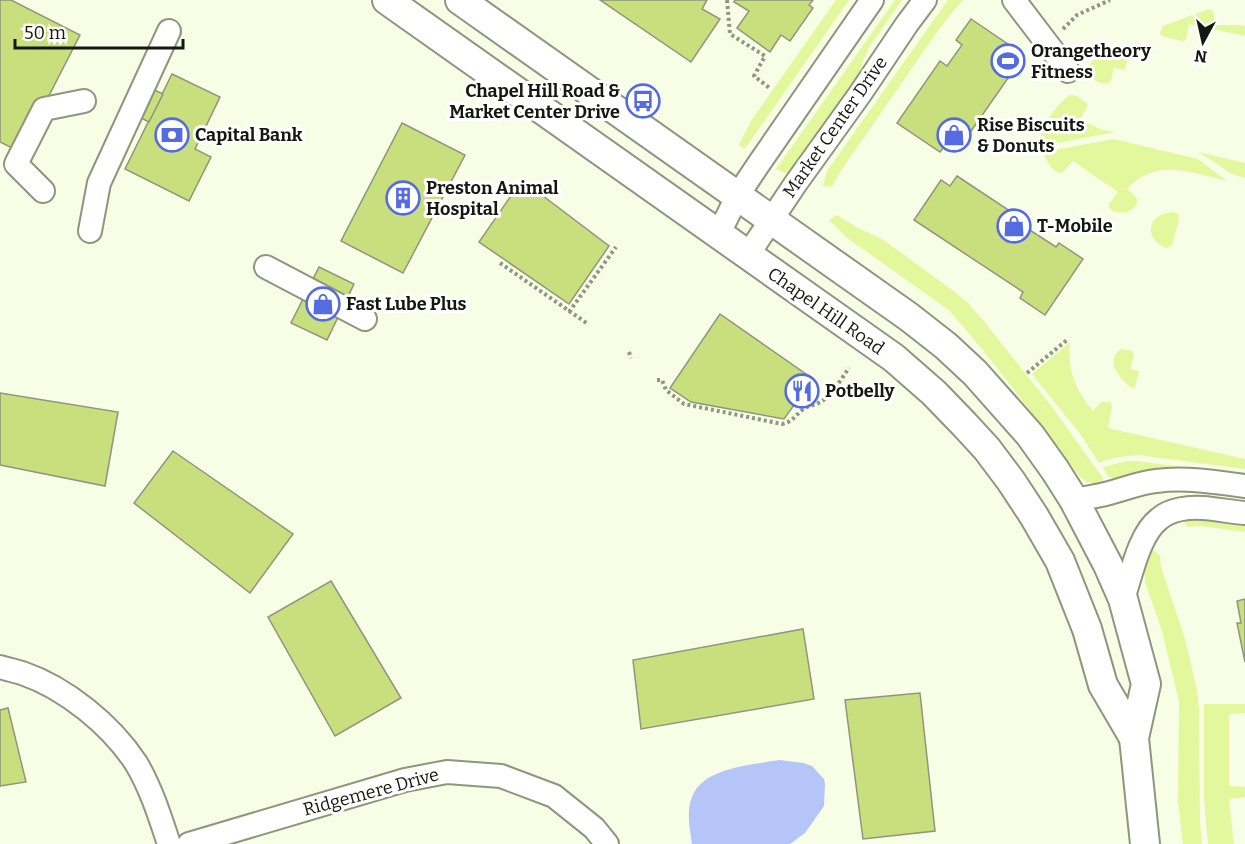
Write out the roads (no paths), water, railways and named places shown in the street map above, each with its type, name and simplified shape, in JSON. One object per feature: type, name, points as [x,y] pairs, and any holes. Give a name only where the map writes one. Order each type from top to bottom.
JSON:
[{"type":"main road","name":"Chapel Hill Road","points":[[387,0],[894,358],[934,393],[987,449],[1034,516],[1060,561],[1087,629],[1103,685],[1134,738]]},
{"type":"main road","name":"Chapel Hill Road","points":[[459,0],[909,316],[975,373],[1030,435],[1074,500],[1123,599],[1146,684],[1134,738],[1145,844]]},
{"type":"street","points":[[718,235],[738,195],[872,0]]},
{"type":"street","name":"Market Center Drive","points":[[747,256],[925,0]]},
{"type":"street","points":[[1014,0],[1068,71]]},
{"type":"street","points":[[90,231],[99,183],[169,32]]},
{"type":"street","points":[[43,191],[16,164],[44,110],[84,101]]},
{"type":"street","points":[[266,267],[366,319]]},
{"type":"street","points":[[1074,500],[1100,496],[1155,481],[1190,480],[1245,486]]},
{"type":"street","points":[[1123,599],[1142,544],[1159,518],[1174,511],[1193,508],[1245,513]]},
{"type":"street","points":[[0,668],[24,674],[51,687],[99,720],[136,764],[156,805],[169,844]]},
{"type":"street","name":"Ridgemere Drive","points":[[189,844],[405,780],[447,772],[501,776],[554,796],[594,828],[607,844]]},
{"type":"water","points":[[779,760],[812,766],[824,779],[824,806],[805,833],[790,844],[692,844],[689,808],[692,797],[706,779],[730,769]]},
{"type":"place","name":"Orangetheory Fitness","points":[[1008,61]]},
{"type":"place","name":"Chapel Hill Road & Market Center Drive","points":[[643,101]]},
{"type":"place","name":"Capital Bank","points":[[172,135]]},
{"type":"place","name":"Rise Biscuits & Donuts","points":[[954,135]]},
{"type":"place","name":"Preston Animal Hospital","points":[[403,198]]},
{"type":"place","name":"T-Mobile","points":[[1014,226]]},
{"type":"place","name":"Fast Lube Plus","points":[[323,304]]},
{"type":"place","name":"Potbelly","points":[[802,391]]}]
